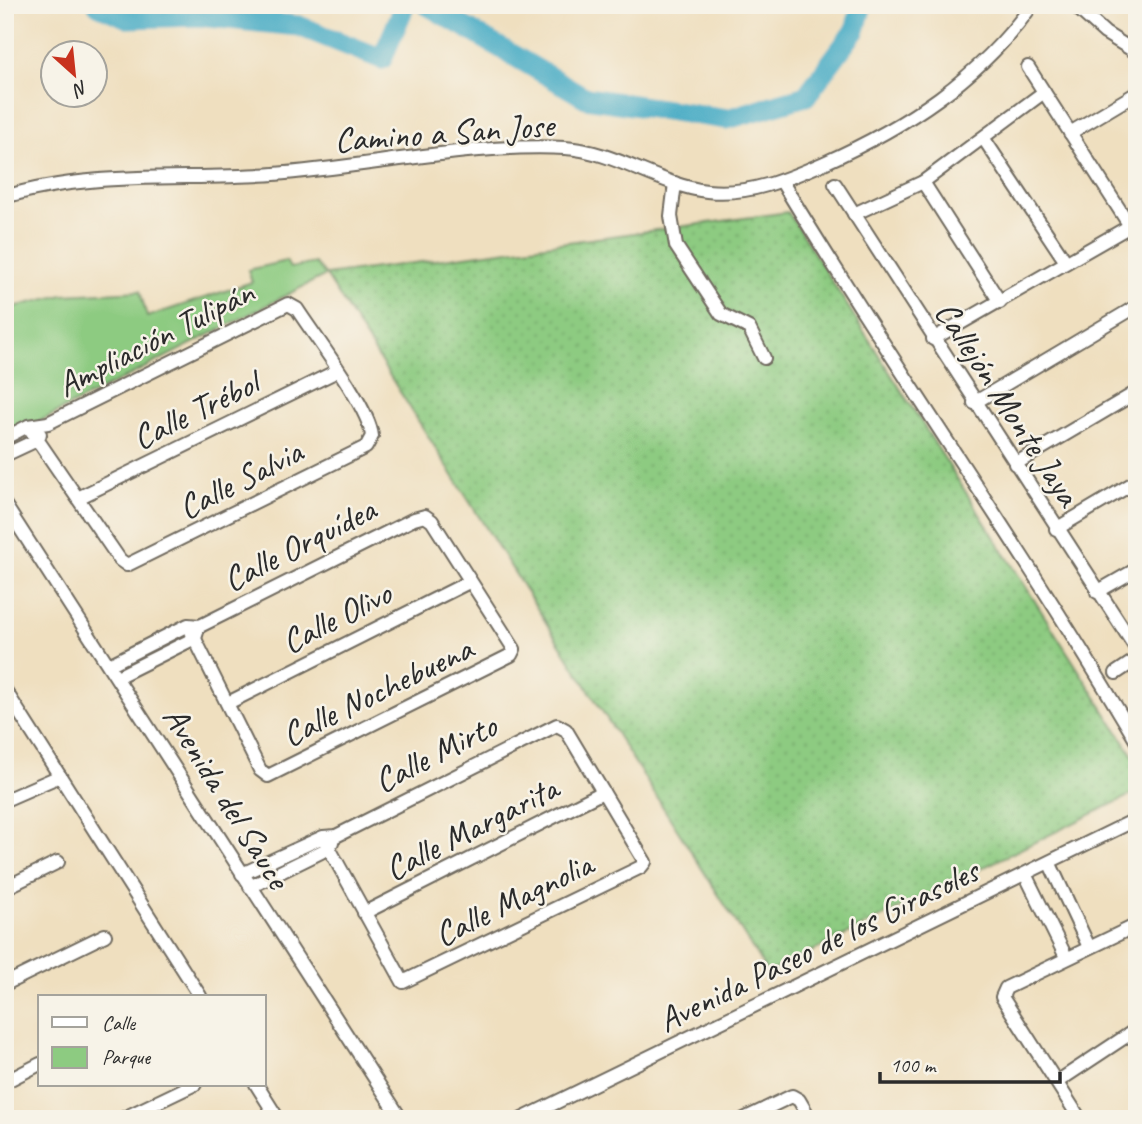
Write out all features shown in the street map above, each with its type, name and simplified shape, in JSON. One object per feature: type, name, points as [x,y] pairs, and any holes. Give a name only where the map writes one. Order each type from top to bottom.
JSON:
[{"type":"street","name":"Camino a San Jose","points":[[5,197],[48,186],[274,174],[513,149],[567,148],[596,154],[675,183],[709,192],[736,191],[782,182],[860,147],[932,105],[998,48],[1032,5]]},
{"type":"street","points":[[1074,5],[1105,33],[1137,53]]},
{"type":"street","points":[[1132,5],[1137,8]]},
{"type":"street","points":[[933,340],[1133,224],[1028,67]]},
{"type":"street","points":[[854,214],[923,182],[1044,92]]},
{"type":"street","points":[[1070,133],[1137,93]]},
{"type":"street","points":[[984,139],[1066,262]]},
{"type":"street","points":[[782,182],[853,299],[1034,573],[1137,743]]},
{"type":"street","points":[[923,182],[1000,302]]},
{"type":"street","points":[[675,183],[671,216],[676,246],[721,314],[748,328],[764,358]]},
{"type":"street","name":"Callejón Monte Jaya","points":[[835,184],[933,340],[1137,650]]},
{"type":"street","name":"Ampliación Tulipán","points":[[5,438],[27,426],[48,423],[288,304],[297,309],[337,372]]},
{"type":"street","points":[[974,403],[1137,306]]},
{"type":"street","name":"Calle Salvia","points":[[78,498],[120,560],[127,565],[366,447],[372,436],[364,415],[337,372]]},
{"type":"street","name":"Calle Trébol","points":[[78,498],[337,372]]},
{"type":"street","points":[[1015,464],[1137,392]]},
{"type":"street","name":"Ampliación Tulipán","points":[[5,455],[37,440],[48,423]]},
{"type":"street","points":[[27,426],[78,498]]},
{"type":"street","points":[[1056,528],[1137,481]]},
{"type":"street","name":"Avenida del Sauce","points":[[5,505],[399,1116]]},
{"type":"street","name":"Calle Orquídea","points":[[109,665],[194,629],[389,531],[425,516],[432,522],[470,582]]},
{"type":"street","points":[[1097,593],[1137,569]]},
{"type":"street","name":"Calle Nochebuena","points":[[228,703],[264,775],[271,775],[513,652],[470,582]]},
{"type":"street","name":"Calle Olivo","points":[[228,703],[470,582]]},
{"type":"street","points":[[194,629],[228,703]]},
{"type":"street","name":"Calle Orquídea","points":[[117,677],[194,629]]},
{"type":"street","points":[[1116,673],[1137,659]]},
{"type":"street","points":[[5,690],[11,712],[60,776],[199,995]]},
{"type":"street","name":"Calle Mirto","points":[[250,887],[329,840],[552,725],[560,725],[603,792]]},
{"type":"street","points":[[5,800],[60,776]]},
{"type":"street","name":"Calle Magnolia","points":[[364,913],[403,982],[641,867],[645,862],[603,792]]},
{"type":"street","name":"Calle Margarita","points":[[364,913],[603,792]]},
{"type":"street","name":"Avenida Paseo de los Girasoles","points":[[522,1119],[1026,876],[1137,819]]},
{"type":"street","points":[[329,840],[364,913]]},
{"type":"street","name":"Calle Mirto","points":[[242,874],[329,840]]},
{"type":"street","points":[[5,888],[58,862]]},
{"type":"street","points":[[1050,864],[1089,947]]},
{"type":"street","points":[[1026,876],[1066,957]]},
{"type":"street","points":[[1080,1119],[1002,997],[1006,988],[1137,925]]},
{"type":"street","points":[[5,984],[105,935]]},
{"type":"street","points":[[1057,1082],[1137,1029]]},
{"type":"street","points":[[5,1082],[38,1065]]},
{"type":"street","points":[[122,1119],[191,1086]]},
{"type":"street","points":[[257,1086],[278,1119]]},
{"type":"street","points":[[744,1119],[794,1096],[810,1119]]},
{"type":"street","points":[[384,1119],[399,1116]]},
{"type":"green space","points":[[788,212],[1137,762],[1137,792],[768,973],[326,275]]},
{"type":"green space","points":[[286,261],[290,268],[315,263],[326,275],[5,439],[5,309],[63,295],[140,291],[147,317],[252,282],[248,270]]},
{"type":"waterway","points":[[98,5],[128,18],[199,16],[299,26],[382,59],[405,5]]},
{"type":"waterway","points":[[427,5],[586,98],[727,119],[806,96],[855,30],[862,5]]}]
